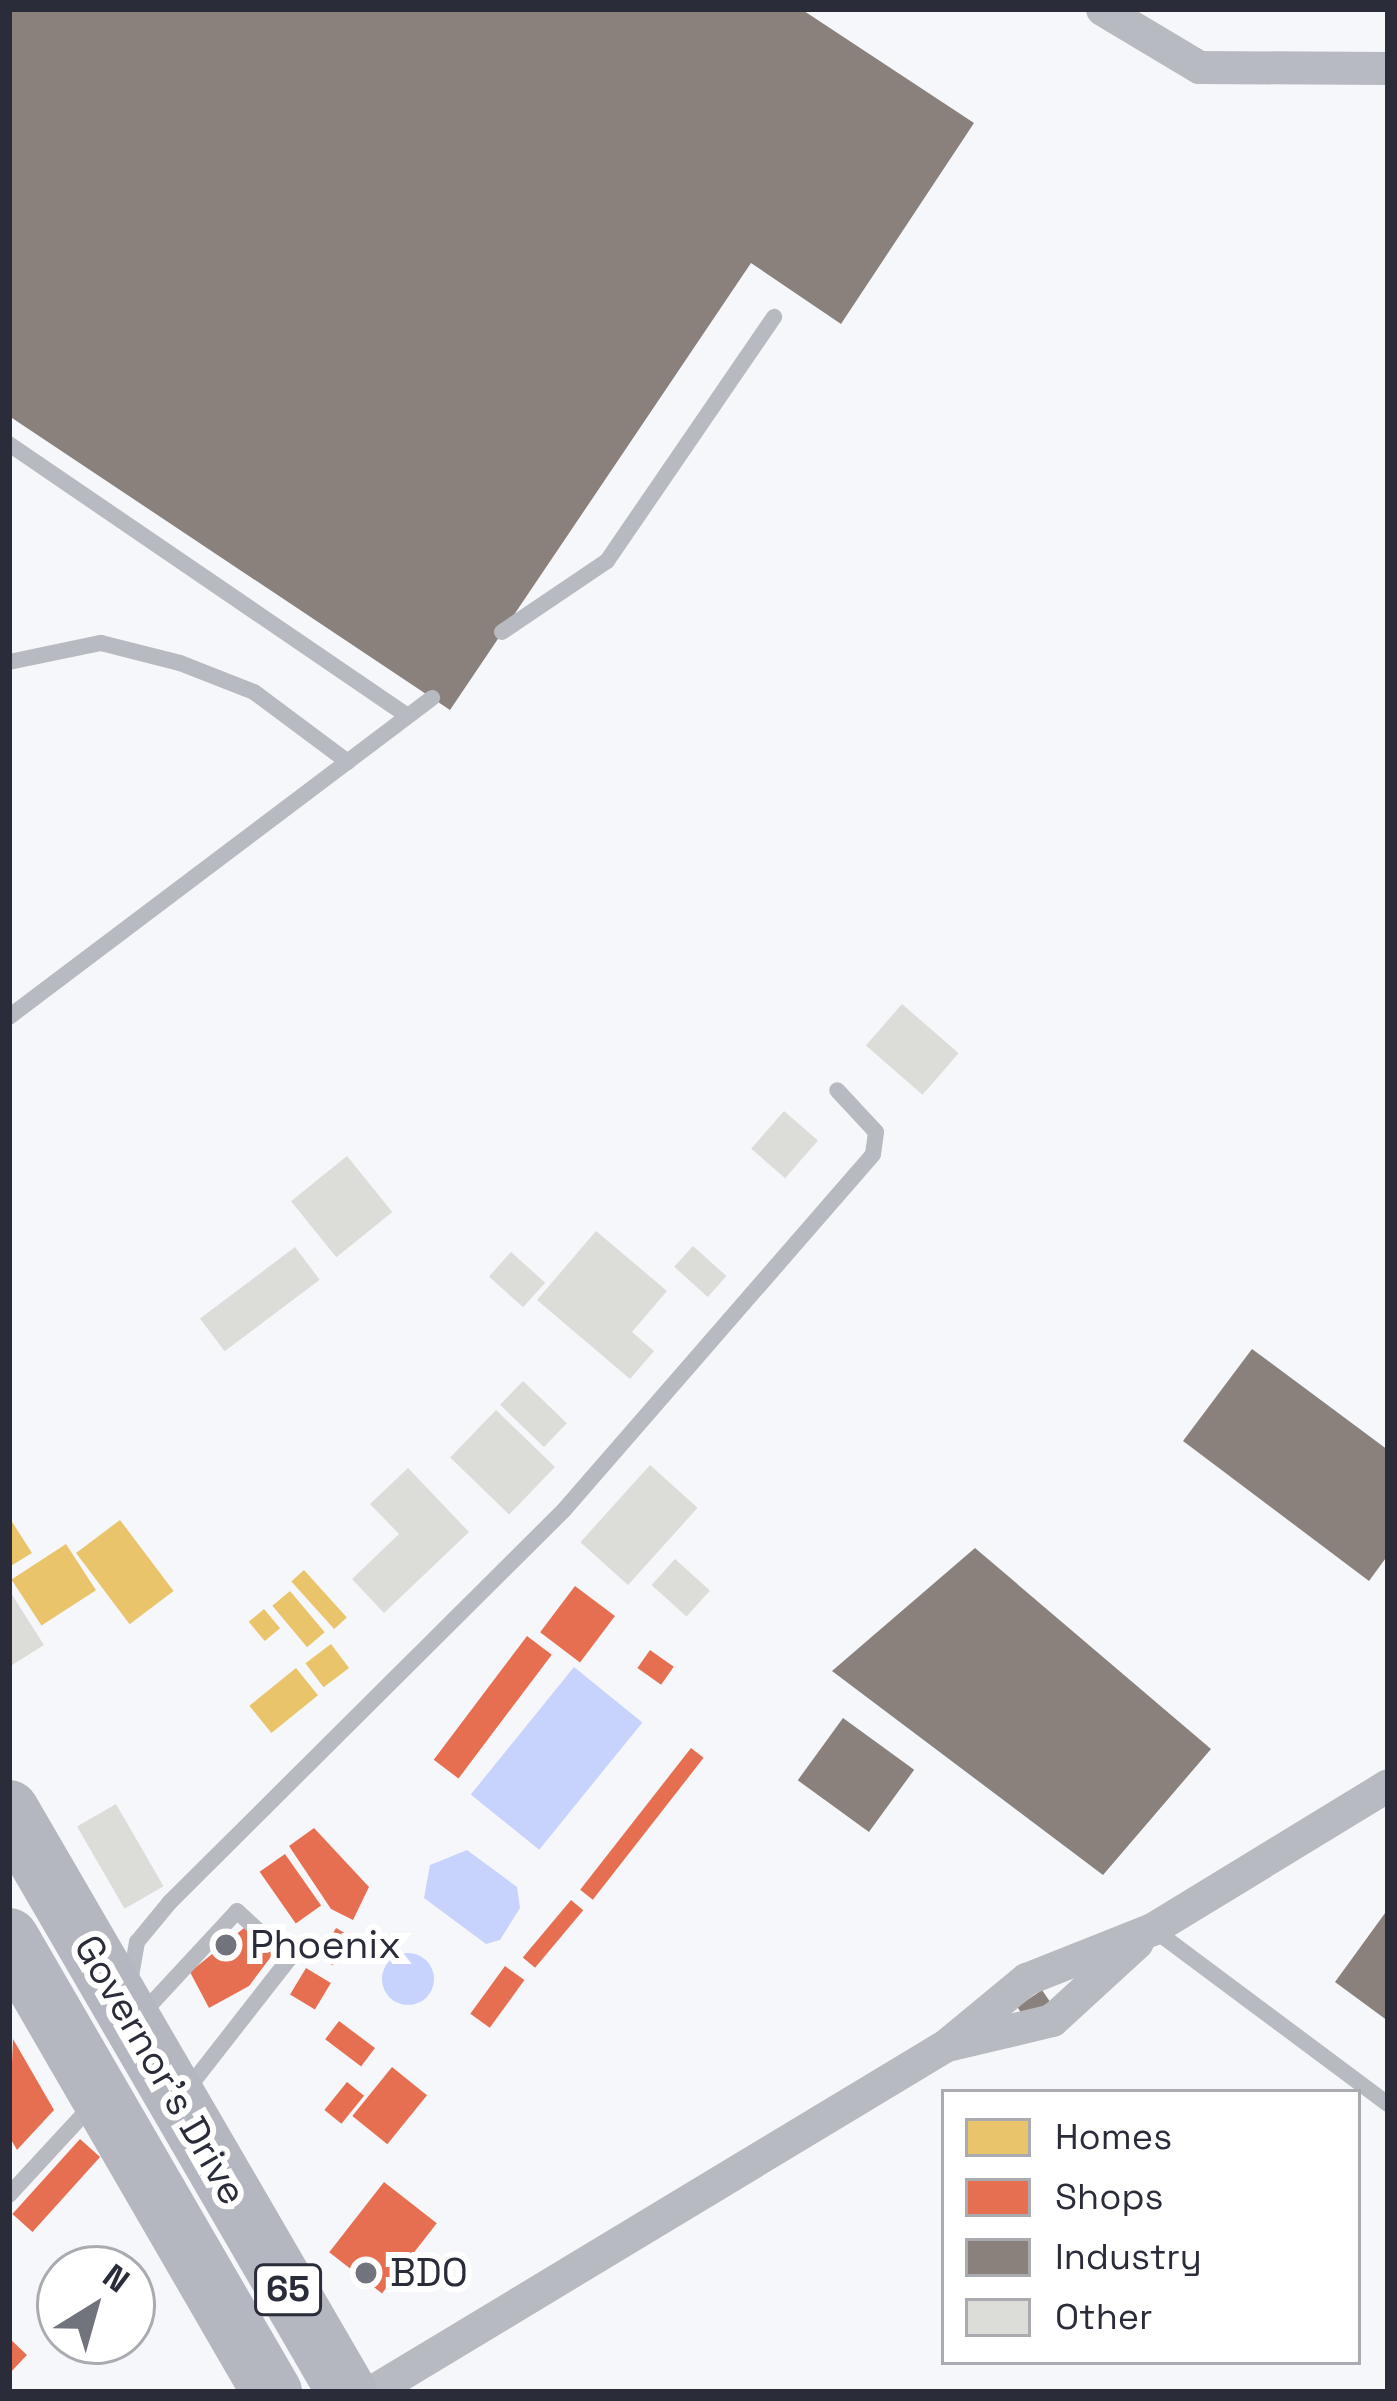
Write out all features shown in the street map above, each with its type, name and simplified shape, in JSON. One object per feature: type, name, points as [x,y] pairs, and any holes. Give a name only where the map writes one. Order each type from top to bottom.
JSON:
[{"type":"highway","name":"Governor's Drive","points":[[9,1810],[347,2392]]},
{"type":"highway","name":"Governor's Drive","points":[[9,1938],[272,2392]]},
{"type":"street","points":[[1102,9],[1199,67],[1388,68]]},
{"type":"street","points":[[371,2392],[946,2045],[1026,1978],[1152,1928],[1388,1785]]},
{"type":"street","points":[[946,2045],[1052,2020],[1152,1928]]},
{"type":"lane","points":[[502,632],[607,561],[774,317]]},
{"type":"lane","points":[[9,444],[407,715]]},
{"type":"lane","points":[[9,662],[101,643],[180,663],[254,692],[348,762]]},
{"type":"lane","points":[[9,1017],[432,698]]},
{"type":"lane","points":[[129,2016],[137,1942],[170,1902],[564,1510],[873,1154],[875,1132],[837,1090]]},
{"type":"lane","points":[[129,2016],[238,1911],[289,1959],[178,2101]]},
{"type":"lane","points":[[1152,1928],[1388,2104]]},
{"type":"lane","points":[[9,2195],[100,2096]]},
{"type":"water","points":[[574,1667],[642,1722],[539,1850],[471,1794]]},
{"type":"water","points":[[467,1850],[517,1887],[520,1908],[500,1940],[486,1944],[424,1898],[430,1865]]},
{"type":"water","points":[[408,1953],[426,1961],[434,1979],[426,1997],[408,2005],[390,1997],[382,1979],[390,1961]]},
{"type":"building: Homes","points":[[9,1517],[32,1553],[9,1567]]},
{"type":"building: Homes","points":[[120,1520],[174,1591],[130,1624],[76,1553]]},
{"type":"building: Homes","points":[[66,1544],[96,1590],[41,1626],[11,1579]]},
{"type":"building: Homes","points":[[304,1570],[347,1618],[334,1629],[291,1581]]},
{"type":"building: Homes","points":[[290,1591],[325,1632],[307,1647],[272,1606]]},
{"type":"building: Homes","points":[[264,1609],[280,1628],[265,1641],[249,1622]]},
{"type":"building: Homes","points":[[331,1644],[349,1668],[323,1687],[305,1663]]},
{"type":"building: Homes","points":[[296,1668],[318,1695],[271,1733],[249,1706]]},
{"type":"building: Shops","points":[[575,1586],[615,1616],[580,1662],[540,1632]]},
{"type":"building: Shops","points":[[527,1636],[552,1655],[458,1778],[434,1760]]},
{"type":"building: Shops","points":[[650,1650],[674,1667],[661,1685],[637,1668]]},
{"type":"building: Shops","points":[[691,1748],[704,1758],[593,1900],[580,1890]]},
{"type":"building: Shops","points":[[314,1828],[369,1887],[353,1920],[331,1909],[289,1846]]},
{"type":"building: Shops","points":[[285,1854],[321,1906],[296,1923],[260,1872]]},
{"type":"building: Shops","points":[[571,1900],[583,1910],[535,1968],[523,1957]]},
{"type":"building: Shops","points":[[244,1928],[276,1950],[249,1986],[209,2008],[190,1972]]},
{"type":"building: Shops","points":[[336,1928],[350,1936],[333,1965],[319,1957]]},
{"type":"building: Shops","points":[[505,1966],[524,1980],[490,2028],[470,2014]]},
{"type":"building: Shops","points":[[306,1968],[331,1983],[315,2010],[290,1995]]},
{"type":"building: Shops","points":[[339,2021],[375,2048],[361,2066],[325,2039]]},
{"type":"building: Shops","points":[[13,2039],[54,2110],[17,2150],[9,2136]]},
{"type":"building: Shops","points":[[392,2067],[427,2095],[387,2144],[352,2116]]},
{"type":"building: Shops","points":[[347,2082],[364,2096],[341,2124],[324,2110]]},
{"type":"building: Shops","points":[[80,2139],[100,2157],[32,2232],[12,2214]]},
{"type":"building: Shops","points":[[384,2182],[437,2223],[382,2293],[329,2252]]},
{"type":"building: Shops","points":[[9,2338],[27,2355],[9,2374]]},
{"type":"building: Industry","points":[[9,9],[801,9],[974,123],[841,324],[751,263],[450,710],[9,416]]},
{"type":"building: Industry","points":[[1252,1349],[1388,1450],[1388,1555],[1369,1581],[1183,1441]]},
{"type":"building: Industry","points":[[975,1548],[1211,1749],[1103,1875],[832,1671]]},
{"type":"building: Industry","points":[[843,1718],[914,1770],[869,1832],[798,1780]]},
{"type":"building: Industry","points":[[1388,1909],[1388,2021],[1335,1982]]},
{"type":"building: Industry","points":[[1042,1990],[1050,2002],[1025,2018],[1017,2007]]},
{"type":"building: Other","points":[[902,1004],[959,1053],[923,1095],[866,1046]]},
{"type":"building: Other","points":[[784,1111],[818,1141],[785,1178],[751,1149]]},
{"type":"building: Other","points":[[347,1156],[392,1212],[336,1257],[291,1201]]},
{"type":"building: Other","points":[[596,1231],[667,1291],[632,1332],[654,1351],[630,1379],[537,1300]]},
{"type":"building: Other","points":[[693,1246],[726,1276],[708,1297],[674,1267]]},
{"type":"building: Other","points":[[295,1247],[320,1280],[225,1351],[200,1319]]},
{"type":"building: Other","points":[[511,1252],[545,1283],[523,1307],[489,1277]]},
{"type":"building: Other","points":[[523,1381],[567,1423],[544,1447],[500,1405]]},
{"type":"building: Other","points":[[496,1410],[555,1467],[509,1514],[450,1457]]},
{"type":"building: Other","points":[[650,1465],[698,1508],[628,1585],[580,1542]]},
{"type":"building: Other","points":[[408,1468],[469,1532],[384,1613],[352,1579],[399,1534],[370,1504]]},
{"type":"building: Other","points":[[675,1559],[710,1590],[687,1616],[652,1585]]},
{"type":"building: Other","points":[[9,1590],[44,1645],[9,1667]]},
{"type":"building: Other","points":[[116,1804],[164,1886],[125,1909],[77,1826]]},
{"type":"place","name":"Phoenix","points":[[226,1945]]},
{"type":"place","name":"BDO","points":[[366,2273]]}]
